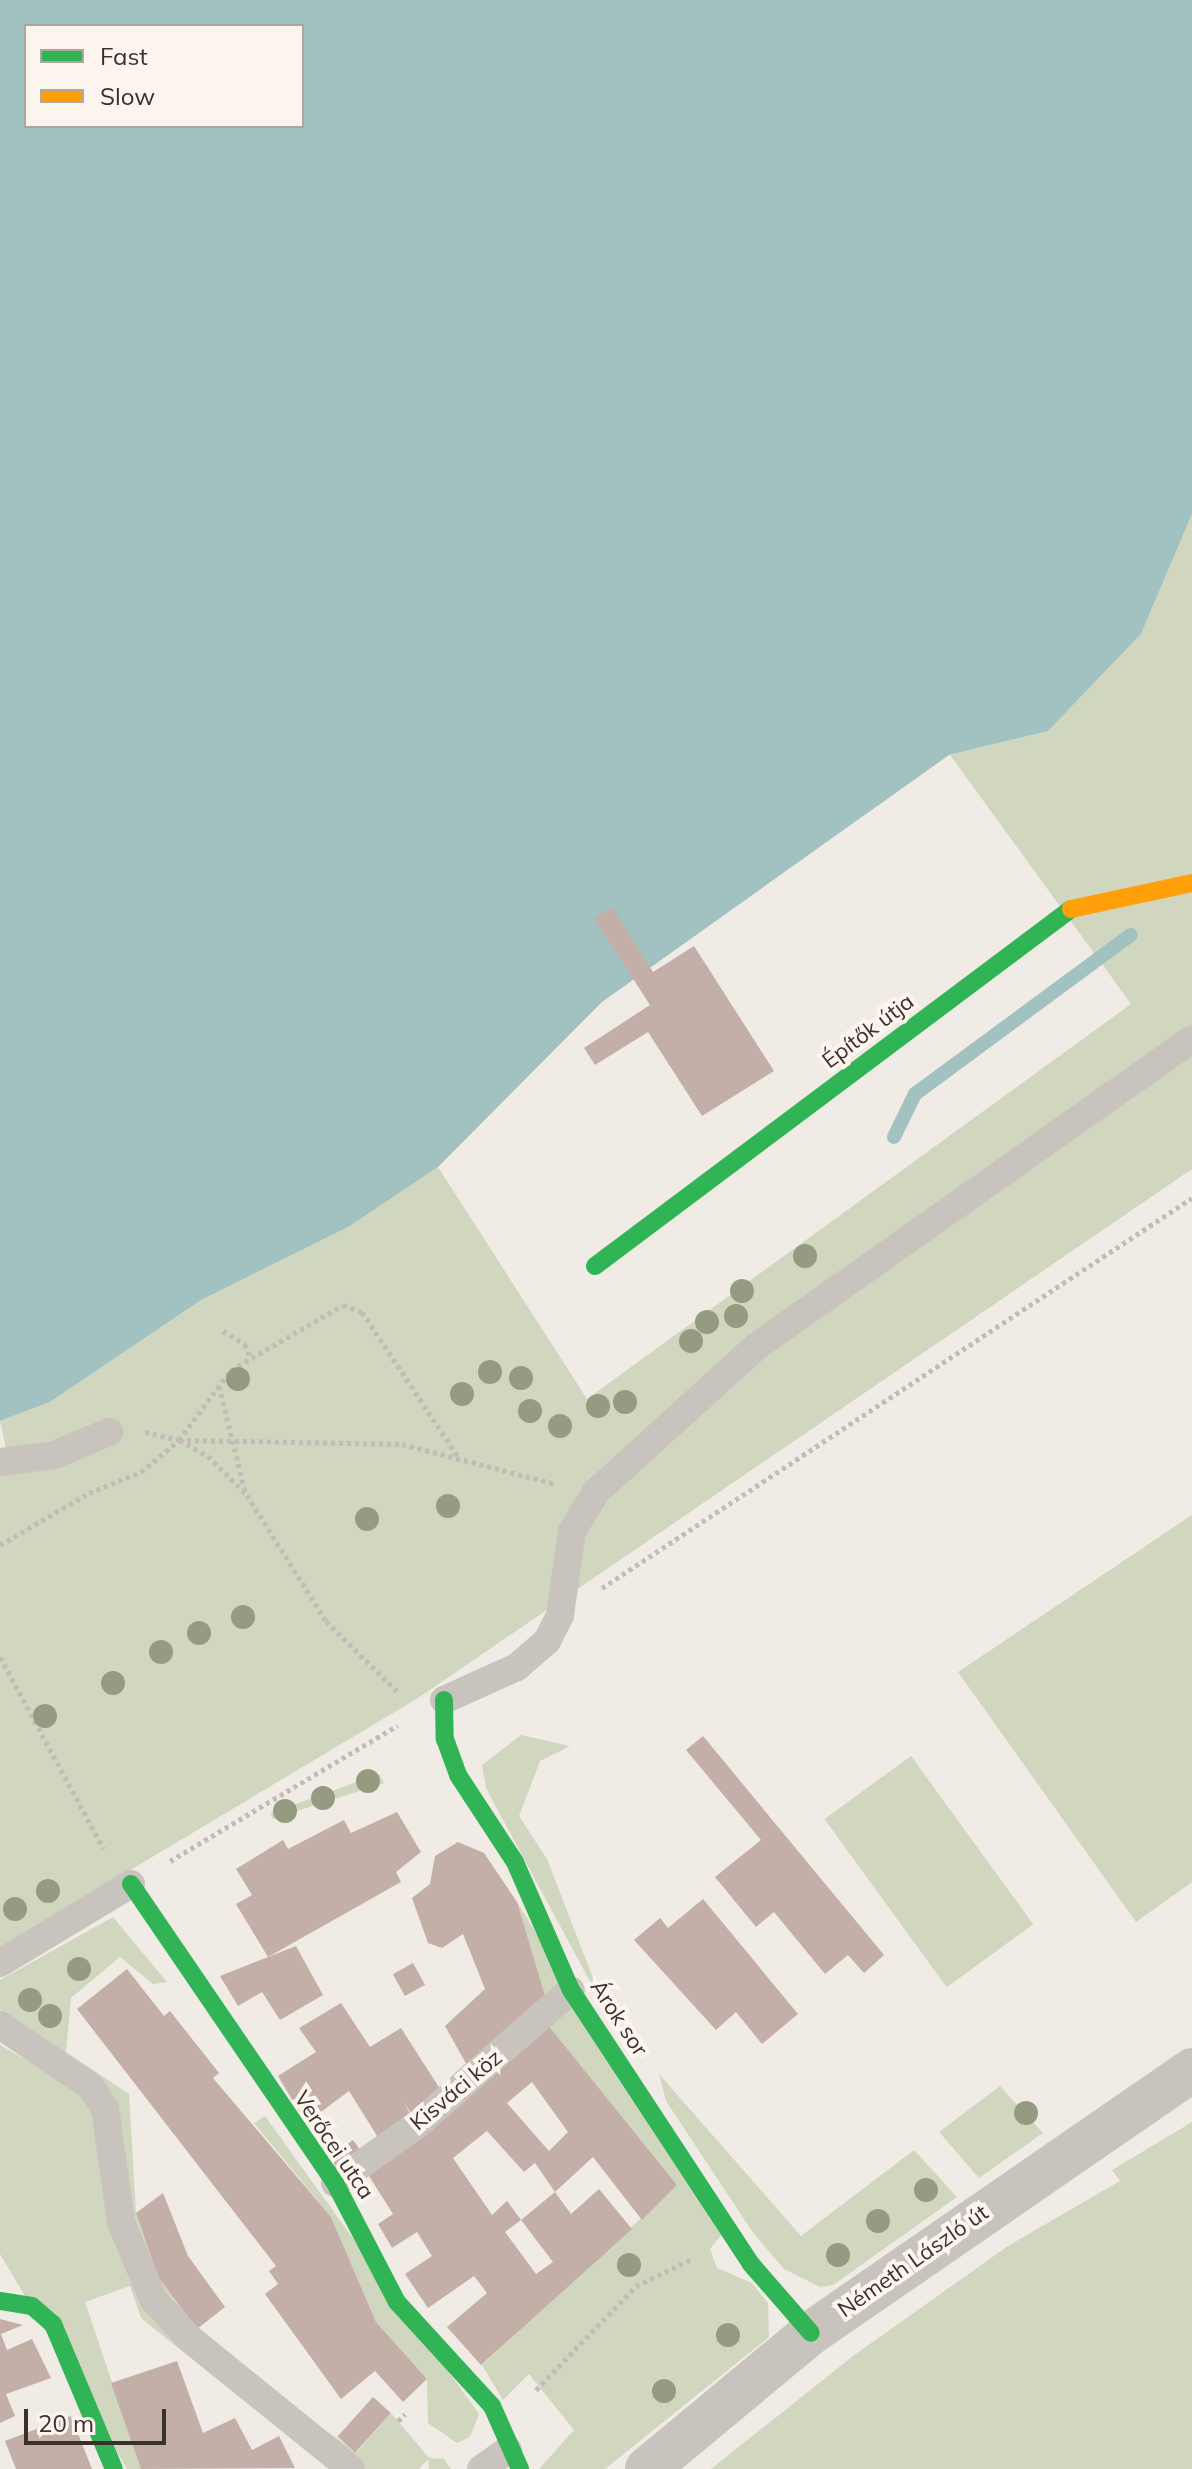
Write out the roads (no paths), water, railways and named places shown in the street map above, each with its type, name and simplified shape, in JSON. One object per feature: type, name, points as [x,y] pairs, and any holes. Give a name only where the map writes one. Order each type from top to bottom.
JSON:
[{"type":"street","name":"Építők útja","points":[[595,1266],[1075,906],[1192,883]]},
{"type":"street","name":"Árok sor","points":[[444,1700],[445,1739],[458,1775],[515,1862],[571,1990],[751,2264],[811,2333]]},
{"type":"street","name":"Verőcei utca","points":[[131,1884],[335,2183],[397,2302],[492,2406],[510,2449]]},
{"type":"street","name":"Németh László út","points":[[647,2469],[811,2333],[1192,2070]]},
{"type":"street","points":[[2,2295],[32,2306],[53,2324],[114,2469]]},
{"type":"lane","points":[[444,1700],[517,1667],[547,1641],[560,1615],[572,1531],[596,1492],[757,1346],[1192,1039]]},
{"type":"lane","points":[[0,1462],[54,1455],[109,1432]]},
{"type":"lane","points":[[0,1963],[131,1884]]},
{"type":"lane","name":"Kisváci köz","points":[[335,2183],[418,2124],[571,1990]]},
{"type":"lane","points":[[0,2025],[90,2086],[105,2108],[121,2222],[153,2299],[189,2338],[351,2469]]},
{"type":"lane","points":[[481,2469],[510,2449]]},
{"type":"water","points":[[0,0],[1192,0],[1192,514],[1141,634],[1048,731],[949,755],[602,1002],[438,1167],[350,1226],[201,1300],[50,1402],[0,1421]]},
{"type":"waterway","points":[[894,1137],[915,1094],[1131,935]]}]
